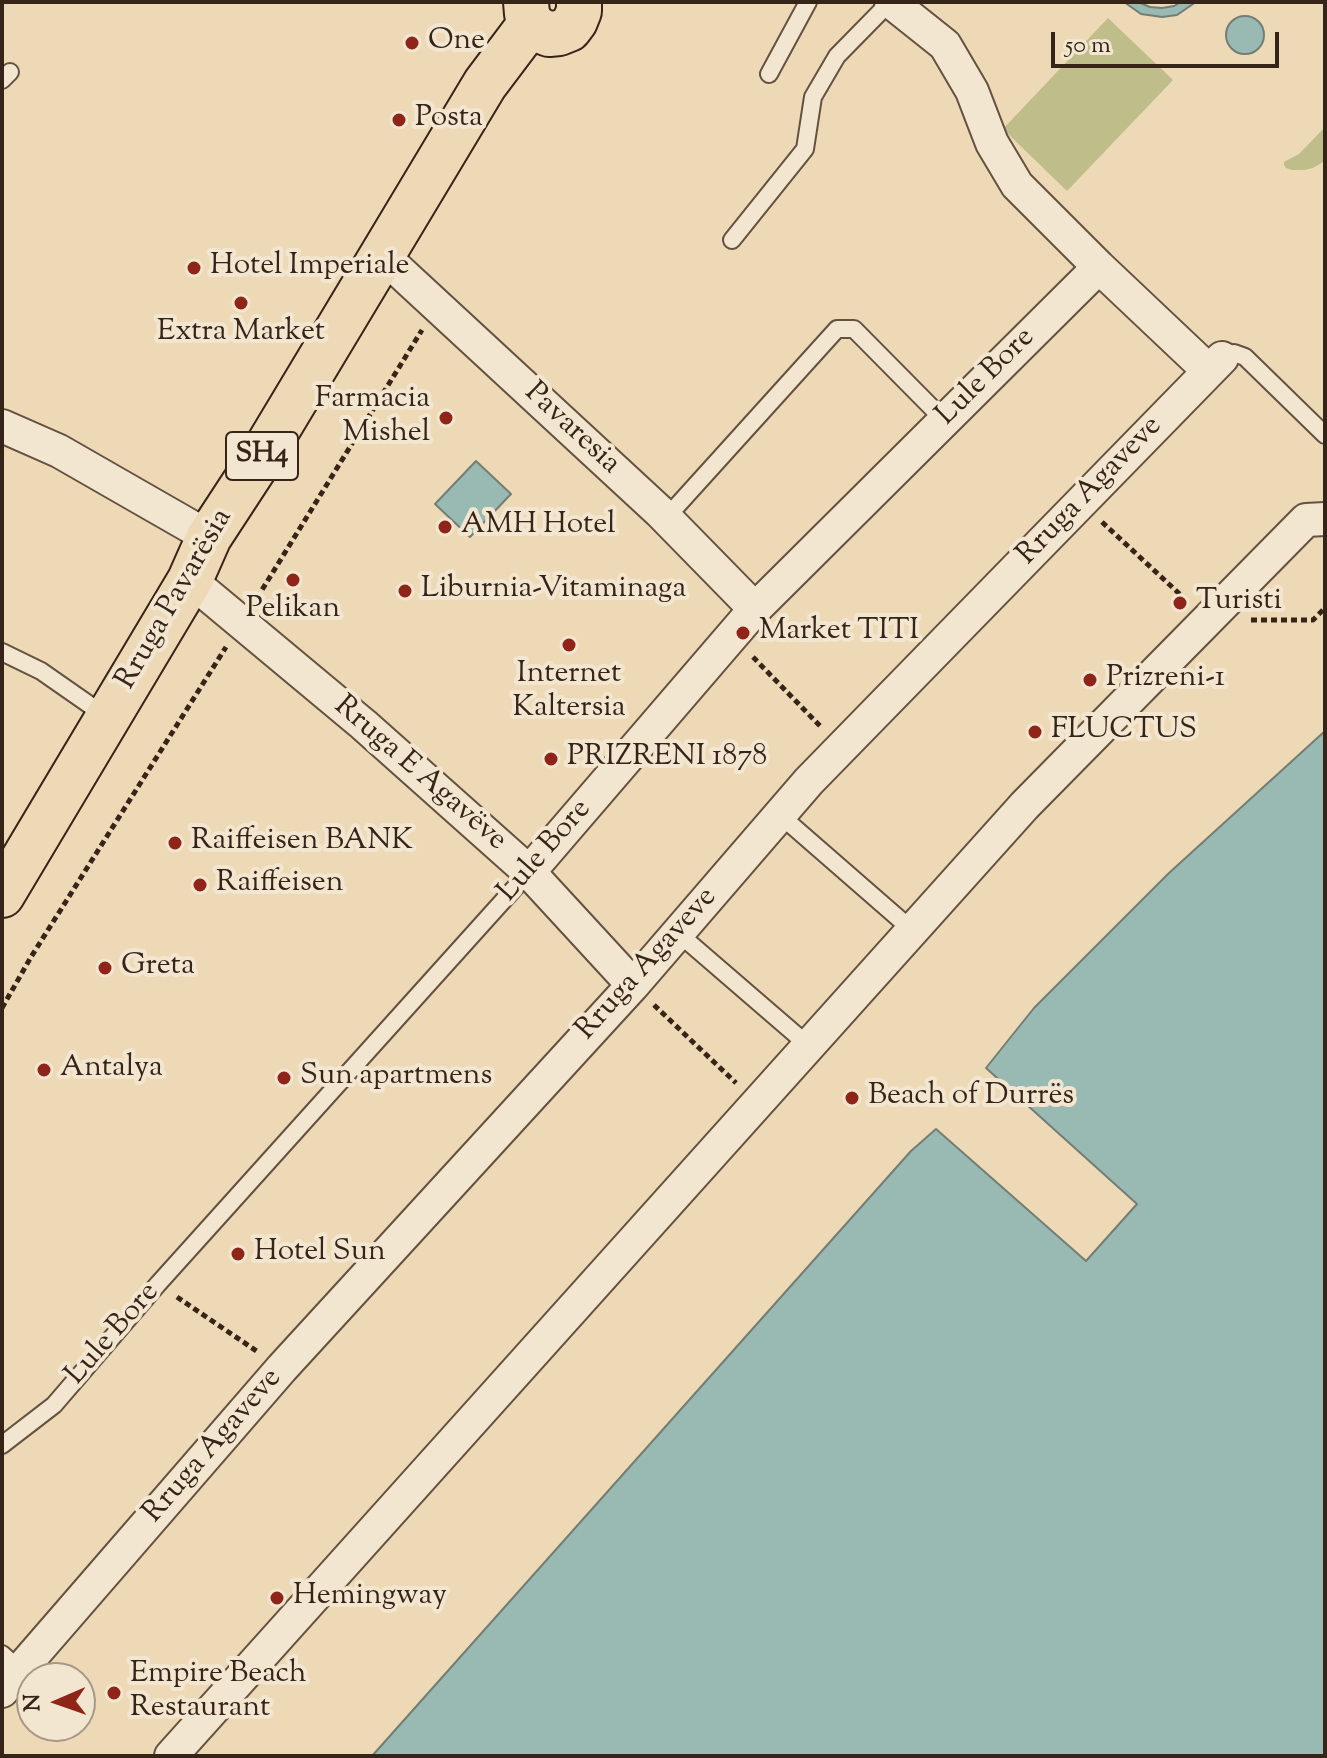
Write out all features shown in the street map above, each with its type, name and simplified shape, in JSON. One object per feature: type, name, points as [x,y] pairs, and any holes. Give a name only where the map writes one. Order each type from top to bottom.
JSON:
[{"type":"main road","name":"SH4","points":[[529,13],[539,30],[549,34],[559,33],[569,29],[581,5]]},
{"type":"main road","name":"Rruga Pavarësia","points":[[2,895],[190,580],[209,537],[258,462],[529,13]]},
{"type":"street","points":[[890,2],[945,45],[972,91],[992,143],[1017,185],[1099,267],[1216,365]]},
{"type":"street","name":"Pavaresia","points":[[382,255],[666,518],[755,609]]},
{"type":"street","name":"Lule Bore","points":[[529,872],[755,609],[1099,267]]},
{"type":"street","name":"Rruga Agaveve","points":[[8,1672],[633,985],[809,781],[1216,365]]},
{"type":"street","points":[[2,426],[59,451],[209,537]]},
{"type":"street","points":[[171,1756],[1025,805],[1306,520],[1325,519]]},
{"type":"street","name":"Rruga E Agavëve","points":[[190,580],[364,725],[529,872],[633,985]]},
{"type":"lane","points":[[769,74],[808,2]]},
{"type":"lane","points":[[732,240],[805,149],[813,97],[837,56],[890,2]]},
{"type":"lane","points":[[666,518],[837,329],[854,329],[944,420]]},
{"type":"lane","points":[[1216,365],[1234,353],[1245,357],[1325,435]]},
{"type":"lane","points":[[2,652],[41,671],[108,718]]},
{"type":"lane","points":[[780,815],[912,930]]},
{"type":"lane","name":"Lule Bore","points":[[2,1445],[54,1405],[158,1284],[529,872]]},
{"type":"lane","points":[[678,933],[809,1046]]},
{"type":"path","points":[[2,1008],[437,306]]},
{"type":"path","points":[[732,636],[842,748]]},
{"type":"path","points":[[633,985],[757,1103]]},
{"type":"path","points":[[158,1284],[282,1368]]},
{"type":"shaded area","points":[[1108,18],[1173,80],[1067,191],[1003,129]]},
{"type":"shaded area","points":[[1325,127],[1325,161],[1305,170],[1286,168],[1284,162],[1299,154]]},
{"type":"water","points":[[1124,2],[1162,8],[1181,2],[1196,2],[1177,15],[1162,17],[1141,14]]},
{"type":"water","points":[[1245,16],[1259,21],[1264,35],[1259,49],[1245,54],[1231,49],[1226,35],[1231,21]]},
{"type":"water","points":[[476,461],[511,494],[470,537],[435,504]]},
{"type":"water","points":[[1325,731],[1325,1756],[372,1756],[911,1151],[936,1129],[1086,1261],[1137,1204],[986,1068],[1034,1008],[1169,873]]},
{"type":"place","name":"One","points":[[412,43]]},
{"type":"place","name":"Posta","points":[[399,120]]},
{"type":"place","name":"Hotel Imperiale","points":[[194,268]]},
{"type":"place","name":"Extra Market","points":[[241,303]]},
{"type":"place","name":"Farmacia Mishel","points":[[446,418]]},
{"type":"place","name":"AMH Hotel","points":[[445,527]]},
{"type":"place","name":"Pelikan","points":[[293,580]]},
{"type":"place","name":"Liburnia-Vitaminaga","points":[[405,591]]},
{"type":"place","name":"Turisti","points":[[1180,603]]},
{"type":"place","name":"Market TITI","points":[[743,633]]},
{"type":"place","name":"Internet Kaltersia","points":[[569,645]]},
{"type":"place","name":"Prizreni-1","points":[[1090,680]]},
{"type":"place","name":"FLUCTUS","points":[[1035,732]]},
{"type":"place","name":"PRIZRENI 1878","points":[[551,759]]},
{"type":"place","name":"Raiffeisen BANK","points":[[175,843]]},
{"type":"place","name":"Raiffeisen","points":[[200,885]]},
{"type":"place","name":"Greta","points":[[105,968]]},
{"type":"place","name":"Antalya","points":[[44,1070]]},
{"type":"place","name":"Sun apartmens","points":[[284,1078]]},
{"type":"place","name":"Beach of Durrës","points":[[852,1098]]},
{"type":"place","name":"Hotel Sun","points":[[238,1254]]},
{"type":"place","name":"Hemingway","points":[[277,1598]]},
{"type":"place","name":"Empire Beach Restaurant","points":[[114,1693]]}]
